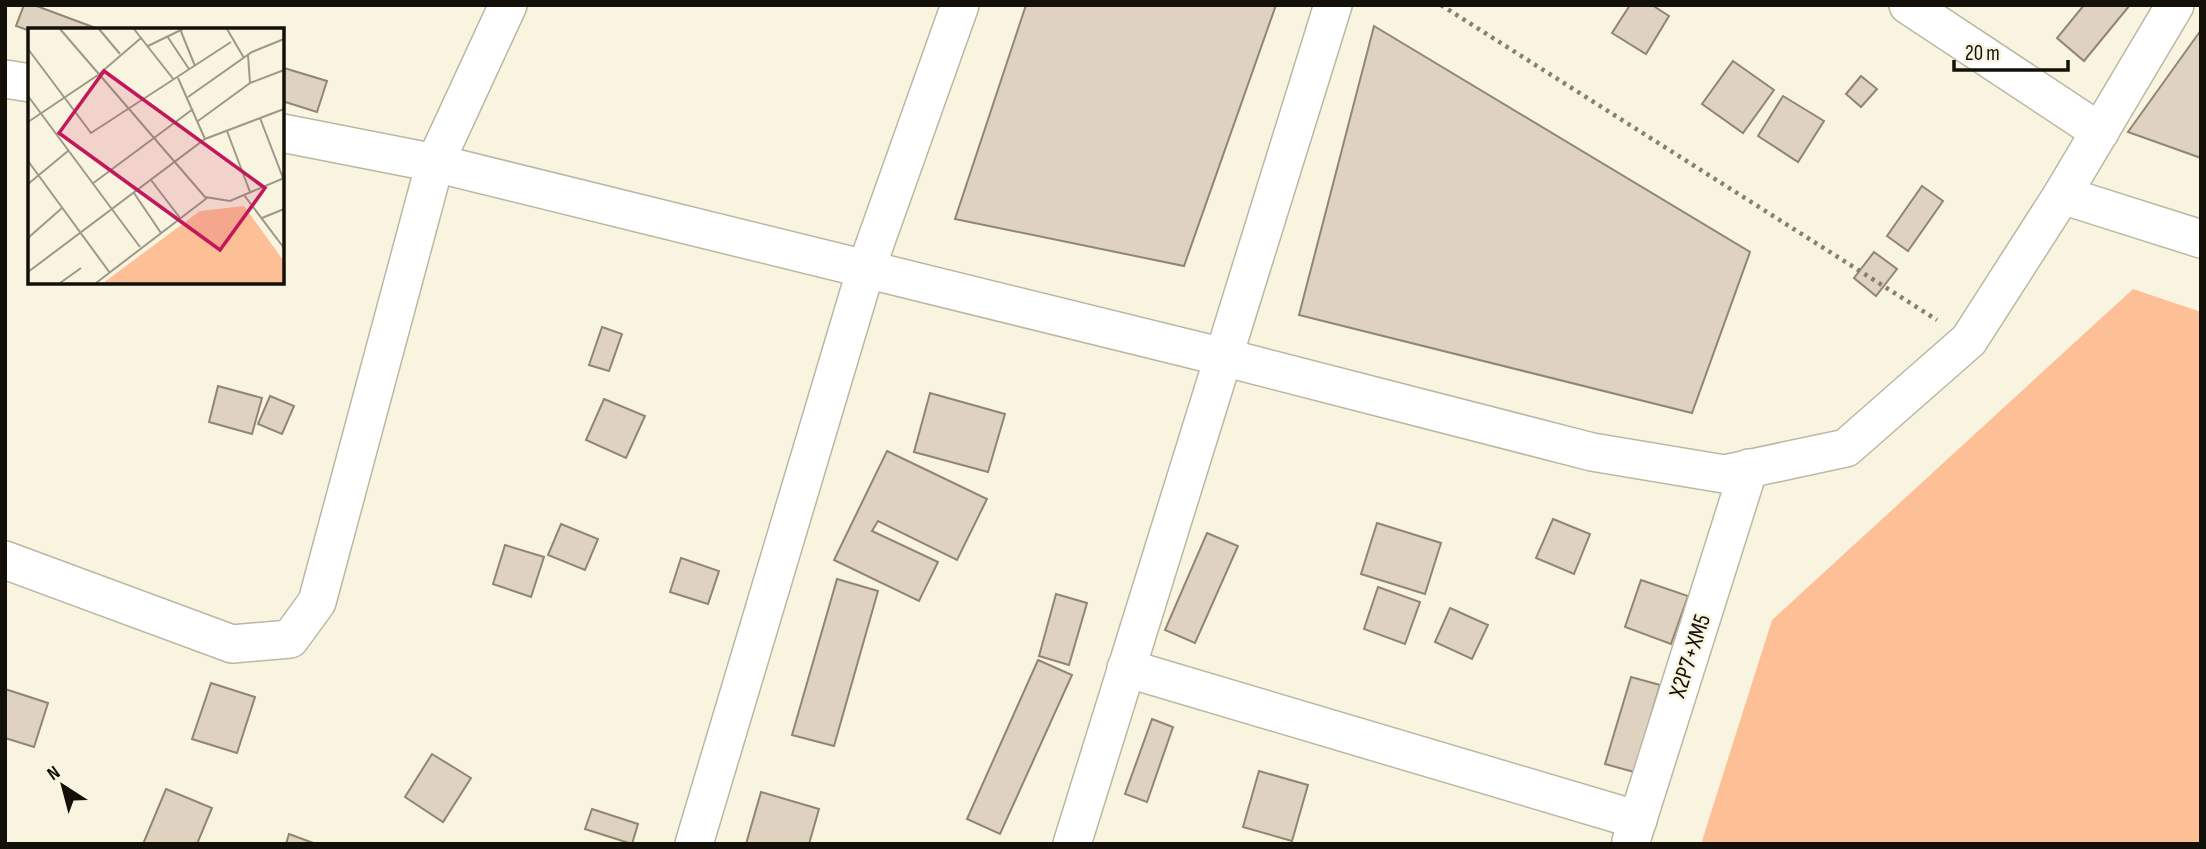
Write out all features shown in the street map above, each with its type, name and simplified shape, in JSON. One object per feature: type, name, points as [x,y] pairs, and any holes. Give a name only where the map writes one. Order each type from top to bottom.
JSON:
[{"type":"street","points":[[5,560],[232,644],[290,639],[317,602],[435,163],[508,5]]},
{"type":"street","points":[[694,844],[866,269],[960,5]]},
{"type":"street","points":[[1072,844],[1333,5]]},
{"type":"street","points":[[1908,5],[2100,132]]},
{"type":"street","points":[[284,133],[435,163],[1223,357],[1592,452],[1724,474],[1846,448],[1969,340],[2062,195],[2175,5]]},
{"type":"street","points":[[5,79],[28,83]]},
{"type":"street","points":[[2062,195],[2201,239]]},
{"type":"street","name":"X2P7+XM5","points":[[1634,832],[1749,468]]},
{"type":"street","points":[[1126,668],[1634,832]]},
{"type":"path","points":[[1441,5],[1969,340]]},
{"type":"shaded area","points":[[2133,289],[2201,312],[2201,844],[1701,844],[1772,620]]},
{"type":"building","points":[[24,5],[34,5],[96,28],[28,28],[28,30],[16,26]]},
{"type":"building","points":[[1026,5],[1276,5],[1184,266],[955,219]]},
{"type":"building","points":[[1630,5],[1652,5],[1669,16],[1646,54],[1612,33]]},
{"type":"building","points":[[2084,5],[2130,5],[2084,61],[2057,38]]},
{"type":"building","points":[[1374,26],[1750,252],[1692,413],[1299,315]]},
{"type":"building","points":[[2201,30],[2201,158],[2128,132]]},
{"type":"building","points":[[1733,61],[1774,90],[1743,133],[1702,104]]},
{"type":"building","points":[[284,68],[327,81],[317,112],[284,102]]},
{"type":"building","points":[[1861,76],[1877,89],[1861,107],[1846,94]]},
{"type":"building","points":[[1783,96],[1824,121],[1798,162],[1758,136]]},
{"type":"building","points":[[1922,186],[1943,201],[1908,251],[1887,236]]},
{"type":"building","points":[[1874,252],[1897,269],[1876,296],[1854,278]]},
{"type":"building","points":[[602,327],[622,334],[609,371],[589,365]]},
{"type":"building","points":[[218,386],[262,398],[252,434],[209,422]]},
{"type":"building","points":[[930,393],[1005,414],[988,472],[914,452]]},
{"type":"building","points":[[270,396],[294,406],[282,434],[258,424]]},
{"type":"building","points":[[604,399],[645,416],[626,458],[586,440]]},
{"type":"building","points":[[887,451],[987,499],[957,560],[878,521],[872,531],[938,562],[919,601],[834,560]]},
{"type":"building","points":[[1553,519],[1590,534],[1574,574],[1536,558]]},
{"type":"building","points":[[1377,523],[1441,543],[1425,594],[1361,574]]},
{"type":"building","points":[[561,524],[598,539],[585,570],[548,555]]},
{"type":"building","points":[[1207,533],[1238,546],[1195,643],[1165,630]]},
{"type":"building","points":[[505,545],[544,557],[531,597],[493,584]]},
{"type":"building","points":[[681,558],[719,571],[708,604],[670,592]]},
{"type":"building","points":[[837,579],[878,591],[834,746],[792,735]]},
{"type":"building","points":[[1641,580],[1688,596],[1671,644],[1625,627]]},
{"type":"building","points":[[1378,587],[1420,602],[1405,644],[1364,629]]},
{"type":"building","points":[[1056,594],[1087,603],[1069,665],[1039,656]]},
{"type":"building","points":[[1450,608],[1488,625],[1472,659],[1435,642]]},
{"type":"building","points":[[1038,660],[1072,675],[1000,834],[967,819]]},
{"type":"building","points":[[1631,677],[1660,685],[1634,772],[1605,764]]},
{"type":"building","points":[[211,683],[255,697],[237,753],[192,739]]},
{"type":"building","points":[[5,689],[48,703],[34,747],[5,738]]},
{"type":"building","points":[[1152,719],[1173,727],[1147,802],[1125,794]]},
{"type":"building","points":[[432,754],[471,778],[443,822],[405,797]]},
{"type":"building","points":[[1259,771],[1308,785],[1292,841],[1243,827]]},
{"type":"building","points":[[166,789],[212,808],[197,844],[143,844]]},
{"type":"building","points":[[761,792],[819,809],[809,844],[746,844]]},
{"type":"building","points":[[592,809],[638,824],[632,844],[585,829]]},
{"type":"building","points":[[289,834],[316,844],[286,844]]}]
